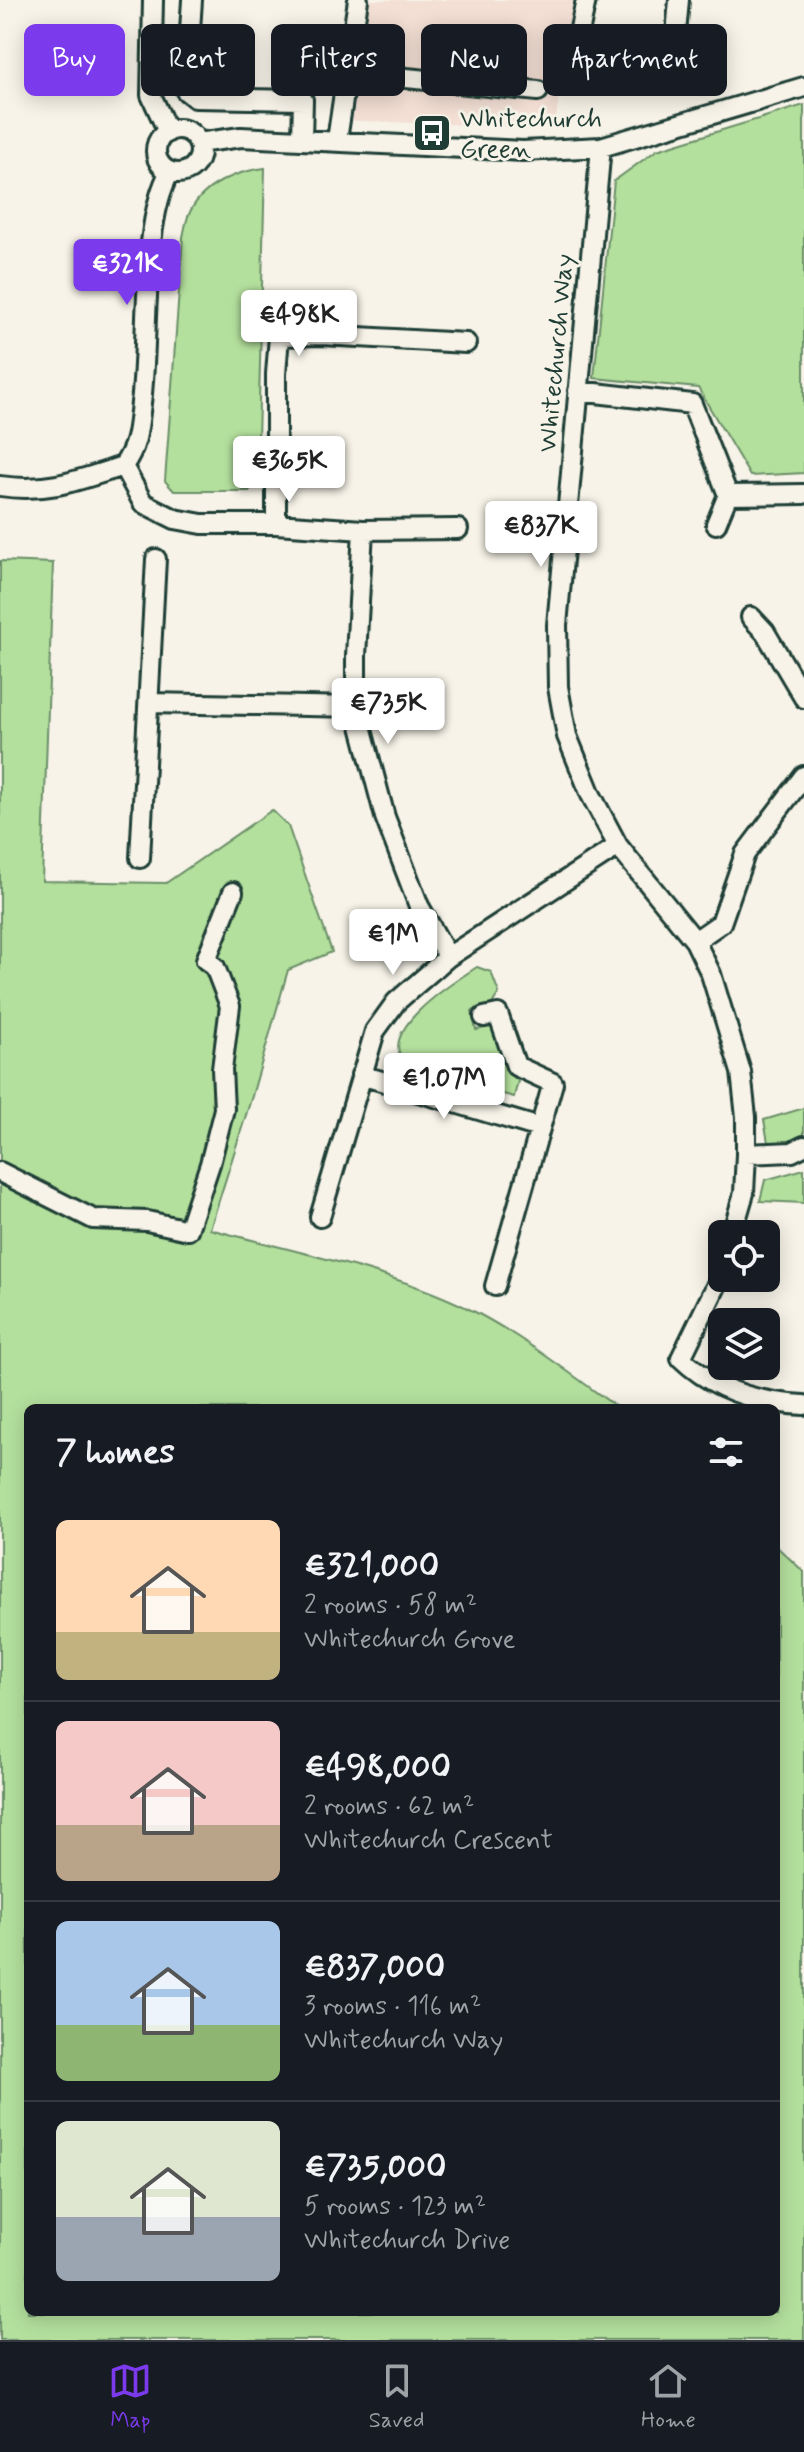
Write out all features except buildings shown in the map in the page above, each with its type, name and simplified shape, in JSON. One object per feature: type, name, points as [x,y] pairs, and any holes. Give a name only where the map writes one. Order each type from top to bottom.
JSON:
[{"type":"street","points":[[153,0],[151,95],[168,132]]},
{"type":"street","points":[[192,0],[186,91],[195,98],[303,100],[302,139]]},
{"type":"street","points":[[354,24],[358,0]]},
{"type":"street","points":[[581,24],[586,0]]},
{"type":"street","points":[[677,24],[679,0]]},
{"type":"street","points":[[405,79],[538,91]]},
{"type":"street","points":[[198,143],[241,137],[523,151],[601,147],[804,87]]},
{"type":"street","points":[[337,140],[343,96]]},
{"type":"street","points":[[168,132],[189,132],[198,143],[199,157],[191,169],[170,172],[159,162],[156,148],[168,132]]},
{"type":"street","name":"Whitechurch Way","points":[[601,147],[557,625],[558,687],[567,736],[591,795],[618,846],[695,941],[711,974],[741,1072],[746,1117],[744,1193],[736,1220]]},
{"type":"street","points":[[0,486],[23,489],[57,487],[123,466],[136,449],[145,375],[151,249],[162,186],[170,172]]},
{"type":"street","points":[[276,524],[279,336],[322,335],[466,343]]},
{"type":"street","points":[[578,391],[692,404],[728,495],[716,524]]},
{"type":"street","points":[[123,466],[143,503],[175,519],[202,524],[276,524],[363,530],[458,529]]},
{"type":"street","points":[[728,495],[804,494]]},
{"type":"street","points":[[363,530],[356,707],[385,817],[419,906],[448,957]]},
{"type":"street","points":[[140,858],[156,559]]},
{"type":"street","points":[[751,617],[765,632],[804,698]]},
{"type":"street","points":[[149,703],[356,707]]},
{"type":"street","points":[[695,941],[721,923],[745,854],[804,776]]},
{"type":"street","points":[[320,1217],[375,1031],[396,1002],[448,957],[618,846]]},
{"type":"street","points":[[0,1172],[93,1219],[147,1221],[188,1230],[224,1109],[222,1069],[230,1006],[215,967],[206,960],[233,892]]},
{"type":"street","points":[[484,1017],[498,1014],[516,1066],[553,1083],[495,1286]]},
{"type":"street","points":[[361,1075],[540,1128]]},
{"type":"street","points":[[746,1154],[792,1152],[804,1146]]},
{"type":"street","points":[[713,1292],[681,1358],[693,1370],[720,1386],[778,1404]]},
{"type":"street","points":[[780,1404],[804,1405]]},
{"type":"shaded area","points":[[349,0],[575,0],[571,24],[543,24],[543,96],[559,96],[555,128],[332,120],[335,96],[405,96],[405,24],[346,24]]},
{"type":"green space","points":[[804,105],[804,473],[750,476],[698,388],[594,378],[614,181],[657,150]]},
{"type":"green space","points":[[265,168],[257,480],[249,491],[174,491],[165,481],[183,237],[187,221],[196,202],[212,187],[243,172]]},
{"type":"green space","points":[[0,561],[53,563],[42,881],[166,883],[272,810],[288,826],[332,952],[288,970],[210,1229],[381,1274],[447,1299],[513,1334],[612,1404],[24,1404],[24,2316],[780,2316],[780,1550],[804,1572],[804,2340],[0,2340]]},
{"type":"green space","points":[[477,967],[491,972],[499,993],[492,1004],[472,1011],[476,1030],[490,1027],[496,1033],[503,1062],[518,1081],[514,1097],[474,1086],[475,1081],[466,1078],[463,1082],[420,1070],[409,1065],[399,1053],[399,1039],[419,1010]]},
{"type":"green space","points":[[804,1108],[804,1137],[786,1144],[768,1142],[764,1120]]},
{"type":"green space","points":[[804,1169],[804,1203],[760,1201],[765,1180]]},
{"type":"place","name":"Whitechurch Green","points":[[432,133]]}]
